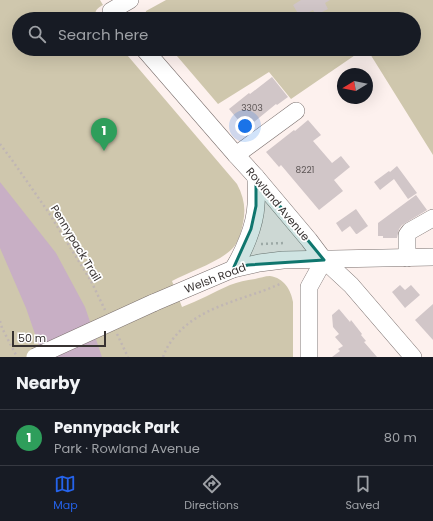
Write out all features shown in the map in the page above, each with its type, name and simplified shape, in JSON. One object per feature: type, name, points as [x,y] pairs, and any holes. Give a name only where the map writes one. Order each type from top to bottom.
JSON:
[{"type":"street","name":"Rowland Avenue","points":[[150,56],[256,176],[324,260],[351,285],[413,357]]},
{"type":"street","points":[[236,155],[296,111]]},
{"type":"street","points":[[233,269],[240,257],[251,229],[256,206],[256,176]]},
{"type":"street","points":[[407,258],[407,235],[410,231],[433,218]]},
{"type":"street","name":"Welsh Road","points":[[34,357],[153,303],[233,269],[253,264],[271,261],[350,258],[407,258],[432,263]]},
{"type":"street","points":[[322,357],[309,349],[309,287],[324,260]]},
{"type":"path","name":"Pennypack Trail","points":[[0,144],[49,213],[90,281],[108,316]]},
{"type":"path","points":[[258,244],[284,243]]},
{"type":"path","points":[[163,357],[169,344],[189,323],[214,308],[282,283]]},
{"type":"path","points":[[0,321],[1,327],[17,357]]},
{"type":"path","points":[[115,330],[128,357]]},
{"type":"highlighted area","points":[[256,177],[324,260],[248,265],[233,269],[251,229],[256,206]]},
{"type":"shaded area","points":[[0,0],[100,0],[103,5],[99,7],[96,12],[12,12],[12,56],[128,56],[237,184],[243,198],[243,223],[239,237],[232,249],[220,258],[172,281],[182,307],[236,283],[266,276],[275,277],[283,282],[289,289],[293,302],[293,357],[0,357]]},
{"type":"shaded area","points":[[166,0],[433,0],[433,155],[371,56],[421,56],[421,12],[146,11]]},
{"type":"shaded area","points":[[177,56],[354,56],[291,99],[269,72],[218,104]]},
{"type":"shaded area","points":[[0,182],[56,253],[85,307],[102,357],[43,357],[26,308],[0,248]]},
{"type":"building","points":[[301,0],[330,0],[325,3],[328,9],[322,12],[314,12],[313,10],[309,12],[297,12],[293,5]]},
{"type":"building","points":[[272,77],[288,97],[277,105],[276,104],[245,128],[229,109]]},
{"type":"building","points":[[308,120],[321,135],[313,141],[332,163],[341,156],[350,167],[334,180],[343,191],[319,210],[281,165],[279,167],[266,152]]},
{"type":"building","points":[[397,166],[417,193],[408,199],[394,179],[380,190],[374,182]]},
{"type":"building","points":[[416,195],[427,210],[402,225],[399,229],[397,238],[383,238],[383,236],[378,236],[378,223]]},
{"type":"building","points":[[356,209],[368,226],[357,234],[350,226],[342,232],[336,223]]},
{"type":"building","points":[[400,285],[405,290],[411,285],[420,295],[405,308],[392,292]]},
{"type":"building","points":[[433,304],[433,340],[415,320]]},
{"type":"building","points":[[339,309],[350,322],[351,320],[362,334],[361,335],[366,341],[364,342],[377,357],[332,357],[340,351],[338,349],[343,346],[335,337],[339,334],[333,327],[332,315]]},
{"type":"place","name":"Pennypack Park","points":[[104,151]]}]
